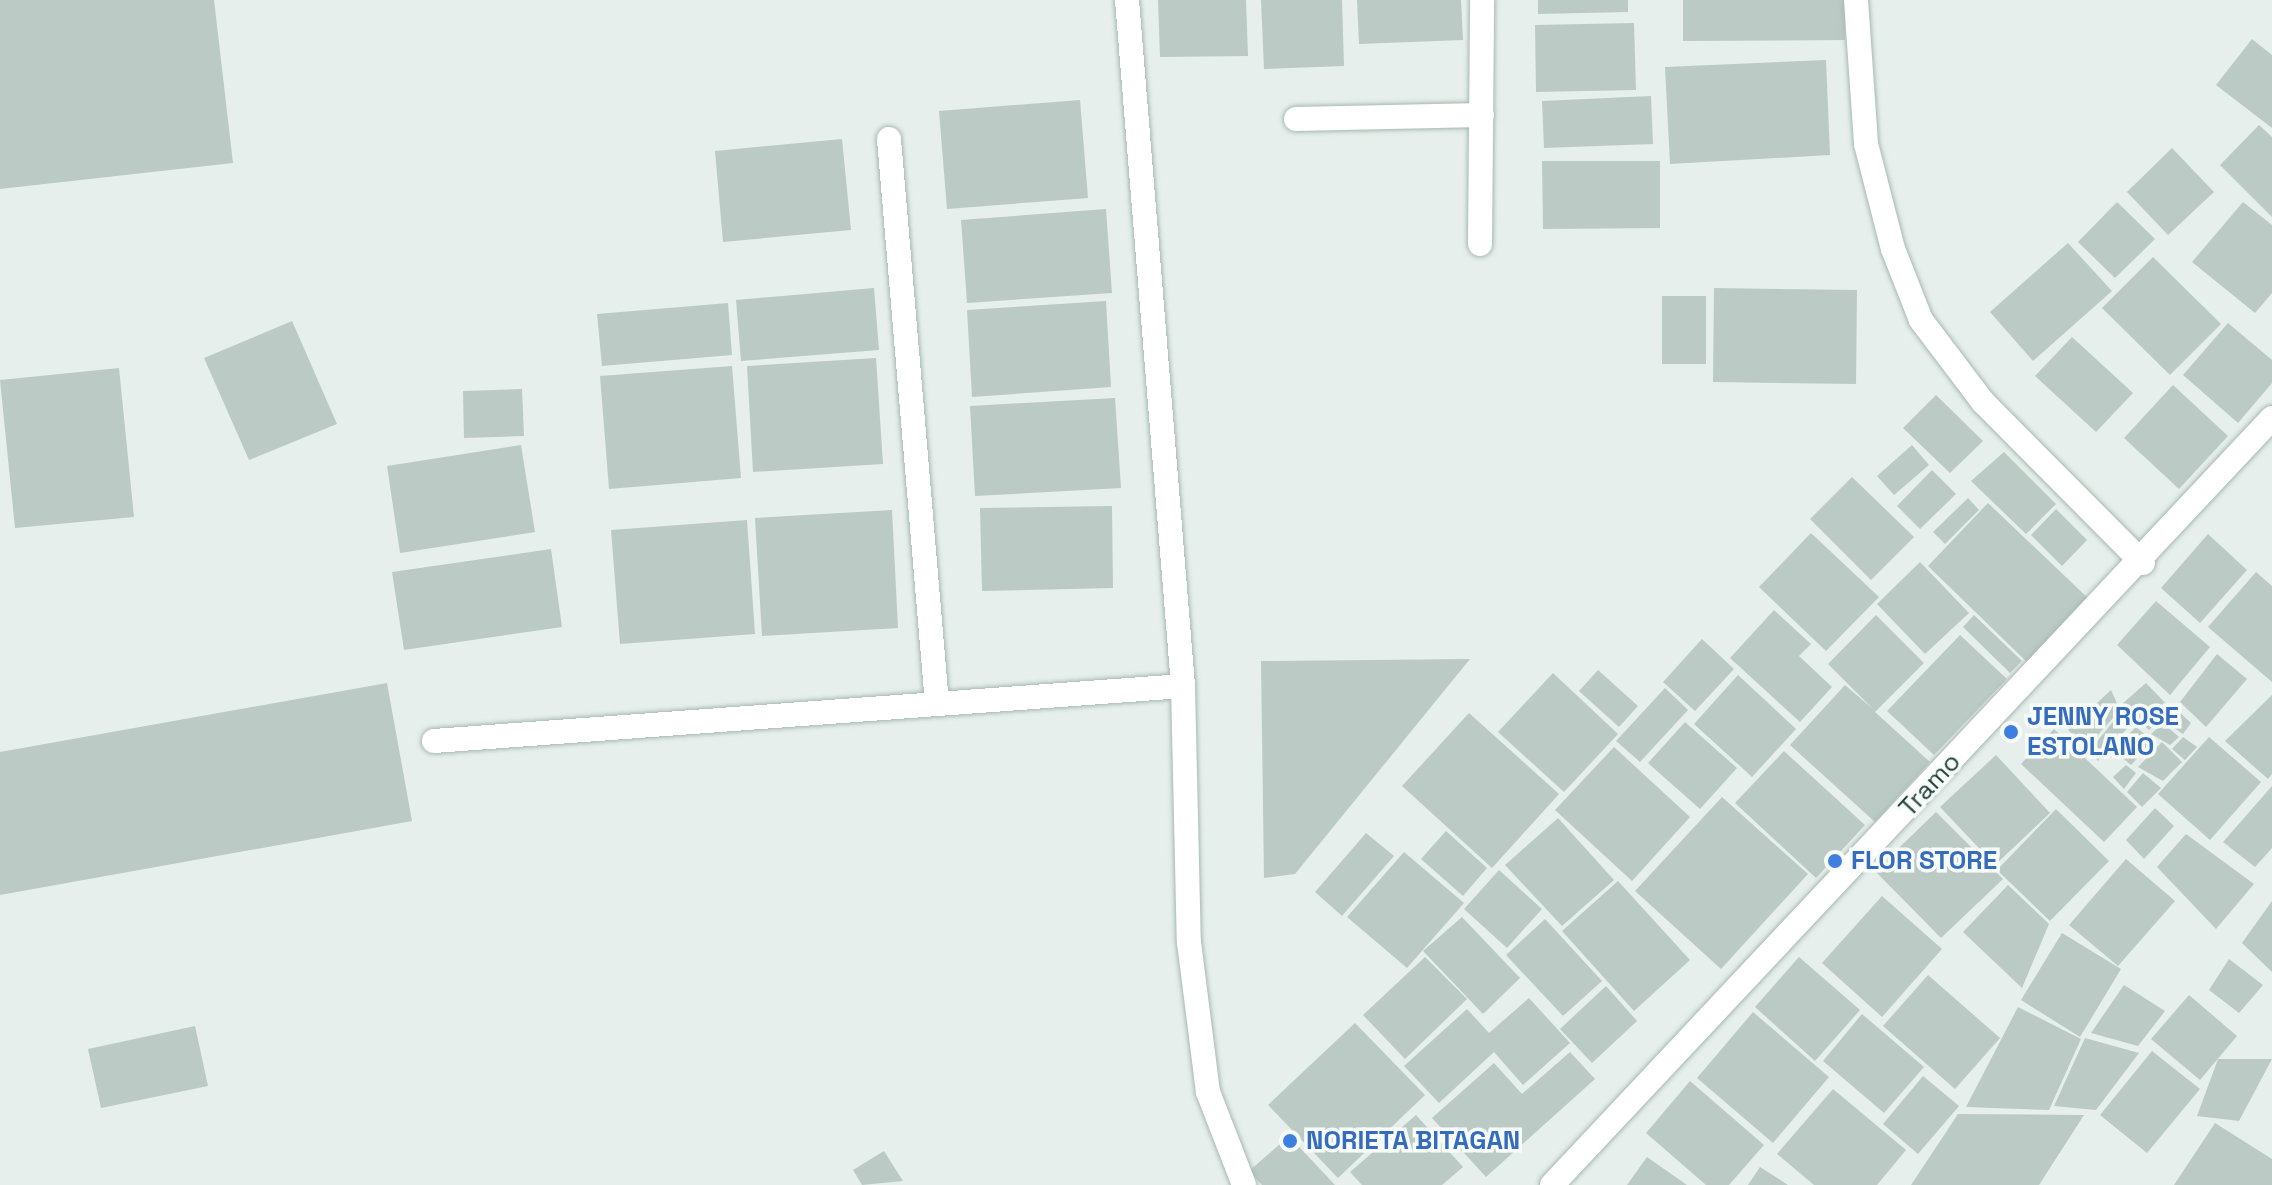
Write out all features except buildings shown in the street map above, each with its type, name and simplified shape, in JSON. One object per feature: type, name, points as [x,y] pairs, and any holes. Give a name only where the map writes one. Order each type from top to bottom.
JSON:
[{"type":"street","points":[[1127,0],[1183,686],[1194,982],[1208,1092],[1244,1185]]},
{"type":"street","points":[[1480,244],[1482,0]]},
{"type":"street","points":[[1856,0],[1869,158],[1921,320],[1983,402],[2143,563]]},
{"type":"street","points":[[1296,119],[1482,115]]},
{"type":"street","points":[[889,139],[937,703]]},
{"type":"street","name":"Tramo","points":[[1552,1185],[2143,563],[2272,418]]},
{"type":"street","points":[[434,741],[1183,686]]},
{"type":"place","name":"JENNY ROSE ESTOLANO","points":[[2011,732]]},
{"type":"place","name":"FLOR STORE","points":[[1835,861]]},
{"type":"place","name":"NORIETA BITAGAN","points":[[1290,1141]]}]
